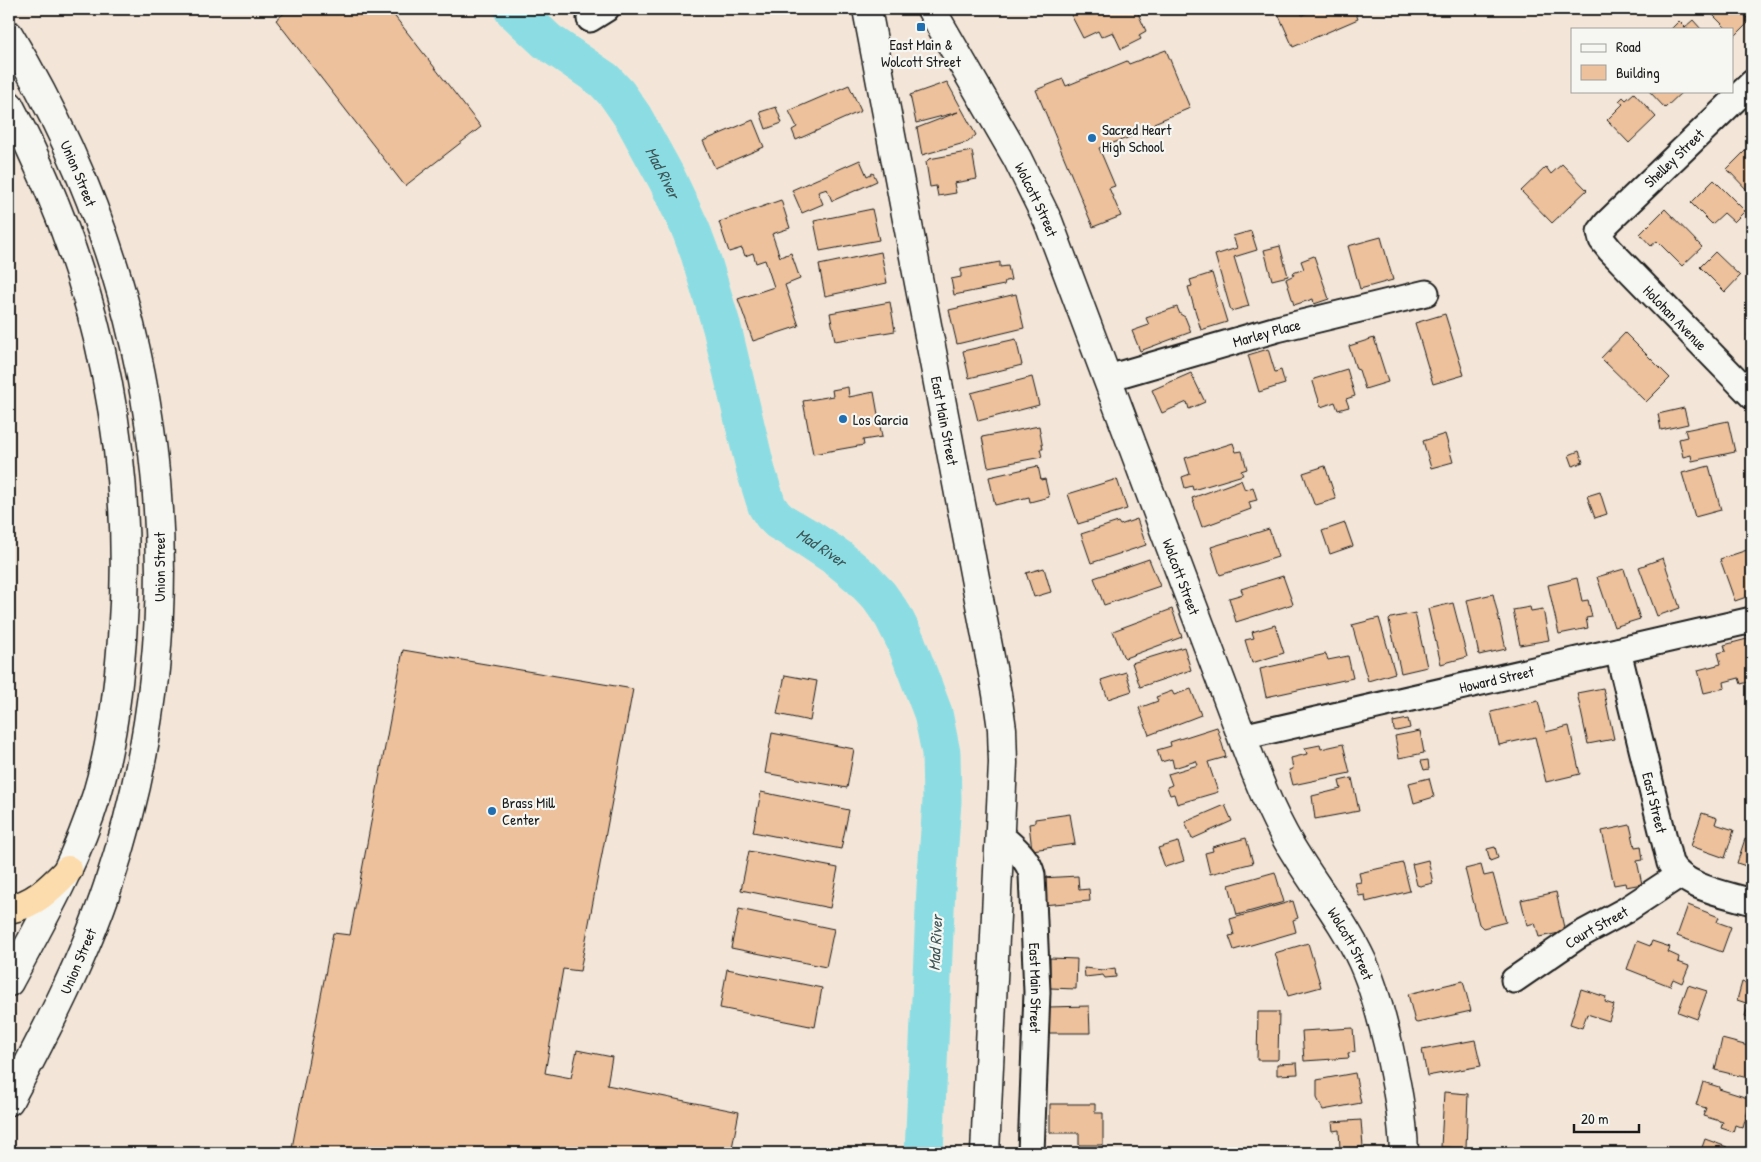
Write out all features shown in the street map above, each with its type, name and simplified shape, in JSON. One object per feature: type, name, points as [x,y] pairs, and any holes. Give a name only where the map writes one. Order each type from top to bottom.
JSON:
[{"type":"highway","points":[[9,909],[24,905],[40,896],[68,870]]},
{"type":"main road","name":"East Main Street","points":[[867,9],[997,694],[1003,746],[985,1153]]},
{"type":"main road","name":"Wolcott Street","points":[[931,9],[1017,158],[1048,220],[1242,737],[1278,822],[1351,940],[1370,979],[1397,1084],[1404,1153]]},
{"type":"main road","name":"Union Street","points":[[9,35],[57,122],[81,175],[102,228],[120,285],[133,333],[151,434],[159,523],[159,608],[152,687],[137,780],[128,818],[112,872],[85,946],[56,1011],[9,1101]]},
{"type":"main road","points":[[9,105],[48,185],[75,257],[98,339],[116,438],[124,508],[125,563],[124,607],[117,696],[98,792],[68,870],[9,982]]},
{"type":"main road","points":[[116,438],[151,434]]},
{"type":"street","name":"Shelley Street","points":[[1600,236],[1600,232],[1607,223],[1752,83]]},
{"type":"street","name":"Holohan Avenue","points":[[1600,236],[1610,250],[1752,396]]},
{"type":"street","name":"Marley Place","points":[[1108,378],[1277,329],[1426,293]]},
{"type":"street","name":"Howard Street","points":[[1242,737],[1752,620]]},
{"type":"street","name":"East Street","points":[[1618,651],[1666,851],[1670,863],[1679,875]]},
{"type":"street","name":"East Main Street","points":[[1000,835],[1023,856],[1032,874],[1037,992],[1031,1153]]},
{"type":"street","points":[[1679,875],[1697,885],[1752,902]]},
{"type":"street","name":"Court Street","points":[[1514,980],[1578,936],[1626,910],[1679,875]]},
{"type":"building","points":[[285,9],[389,9],[481,127],[405,186],[276,20],[287,11]]},
{"type":"building","points":[[1068,9],[1136,9],[1146,31],[1139,35],[1141,39],[1121,49],[1113,32],[1101,37],[1098,31],[1083,38]]},
{"type":"building","points":[[1276,9],[1299,9],[1302,15],[1318,9],[1354,9],[1358,19],[1293,47]]},
{"type":"building","points":[[1707,9],[1738,9],[1750,21],[1735,36],[1734,28],[1726,28]]},
{"type":"building","points":[[1693,20],[1700,28],[1672,28],[1679,21],[1685,27]]},
{"type":"building","name":"Sacred Heart High School","points":[[1166,50],[1190,108],[1154,123],[1156,128],[1099,148],[1115,186],[1109,188],[1121,216],[1093,227],[1036,90],[1063,79],[1066,86],[1127,61],[1129,64]]},
{"type":"building","points":[[947,82],[976,135],[968,142],[922,155],[917,128],[958,112],[916,123],[910,95]]},
{"type":"building","points":[[849,85],[861,111],[796,140],[792,130],[797,127],[789,111]]},
{"type":"building","points":[[1650,92],[1682,92],[1665,108]]},
{"type":"building","points":[[1634,93],[1656,117],[1629,143],[1607,120],[1623,104],[1619,101],[1623,97],[1626,100]]},
{"type":"building","points":[[776,107],[782,123],[766,129],[760,112]]},
{"type":"building","points":[[753,120],[764,147],[715,168],[703,141]]},
{"type":"building","points":[[1748,148],[1752,152],[1752,186],[1748,191],[1727,169]]},
{"type":"building","points":[[972,151],[977,179],[954,183],[956,193],[938,196],[936,186],[930,187],[926,162],[929,159]]},
{"type":"building","points":[[860,160],[867,176],[873,173],[877,181],[832,201],[827,189],[818,192],[823,204],[802,213],[792,190]]},
{"type":"building","points":[[1562,164],[1587,190],[1552,223],[1521,191],[1546,167],[1551,174]]},
{"type":"building","points":[[1714,180],[1745,211],[1734,222],[1724,213],[1712,224],[1691,203]]},
{"type":"building","points":[[781,200],[790,228],[772,234],[780,257],[791,253],[800,279],[785,285],[799,326],[753,341],[738,299],[774,287],[765,260],[756,263],[753,253],[745,256],[742,248],[729,252],[719,222]]},
{"type":"building","points":[[872,209],[879,240],[820,251],[814,221]]},
{"type":"building","points":[[1665,209],[1702,247],[1682,266],[1657,241],[1651,246],[1640,234]]},
{"type":"building","points":[[1251,231],[1257,250],[1234,257],[1249,306],[1231,311],[1215,255],[1237,248],[1233,236]]},
{"type":"building","points":[[1381,237],[1393,280],[1360,289],[1348,246]]},
{"type":"building","points":[[1280,246],[1288,276],[1272,280],[1264,250]]},
{"type":"building","points":[[881,252],[887,283],[825,296],[819,265]]},
{"type":"building","points":[[1715,252],[1740,276],[1725,292],[1700,267]]},
{"type":"building","points":[[1314,256],[1329,299],[1314,304],[1313,299],[1294,305],[1286,279],[1294,275],[1293,273],[1304,269],[1301,261]]},
{"type":"building","points":[[1000,262],[1000,267],[1008,266],[1011,280],[1005,281],[1004,285],[954,295],[951,279],[961,277],[961,269]]},
{"type":"building","points":[[1212,273],[1227,322],[1201,330],[1188,287],[1192,286],[1190,280]]},
{"type":"building","points":[[1016,294],[1024,328],[957,344],[949,310]]},
{"type":"building","points":[[890,302],[895,331],[835,341],[830,313]]},
{"type":"building","points":[[1177,307],[1180,314],[1185,317],[1191,332],[1140,351],[1132,331],[1149,325],[1146,318]]},
{"type":"building","points":[[1445,314],[1464,375],[1433,384],[1415,323]]},
{"type":"building","points":[[1752,330],[1752,341],[1747,335]]},
{"type":"building","points":[[1625,333],[1670,378],[1646,402],[1601,358]]},
{"type":"building","points":[[1374,338],[1388,382],[1365,389],[1349,346]]},
{"type":"building","points":[[1016,339],[1022,365],[969,378],[963,351]]},
{"type":"building","points":[[1268,349],[1275,372],[1281,370],[1285,384],[1259,392],[1248,355]]},
{"type":"building","points":[[1347,369],[1355,396],[1346,399],[1349,407],[1338,410],[1335,402],[1321,407],[1313,382],[1314,379]]},
{"type":"building","points":[[1191,373],[1205,402],[1189,409],[1187,402],[1162,413],[1152,390]]},
{"type":"building","points":[[1032,377],[1039,405],[978,421],[971,393]]},
{"type":"building","name":"Los Garcia","points":[[848,387],[849,397],[874,392],[882,437],[863,440],[864,445],[813,454],[803,401],[833,396],[832,390]]},
{"type":"building","points":[[1684,408],[1688,424],[1661,430],[1658,414]]},
{"type":"building","points":[[1728,421],[1735,452],[1692,461],[1691,455],[1683,457],[1679,439],[1687,437],[1685,430]]},
{"type":"building","points":[[1039,426],[1043,449],[1040,449],[1042,457],[988,467],[982,437]]},
{"type":"building","points":[[1445,434],[1453,462],[1431,468],[1423,441]]},
{"type":"building","points":[[1233,443],[1236,452],[1242,451],[1247,469],[1241,471],[1243,475],[1193,490],[1192,486],[1185,488],[1182,477],[1190,474],[1185,458]]},
{"type":"building","points":[[1579,451],[1583,462],[1573,466],[1569,455]]},
{"type":"building","points":[[1038,466],[1041,480],[1045,479],[1049,497],[1030,502],[1029,497],[995,505],[989,477]]},
{"type":"building","points":[[1325,466],[1336,499],[1316,505],[1303,473]]},
{"type":"building","points":[[1709,466],[1721,510],[1695,517],[1682,473]]},
{"type":"building","points":[[1117,479],[1127,509],[1078,524],[1068,494]]},
{"type":"building","points":[[1241,480],[1245,490],[1253,487],[1257,500],[1249,502],[1251,509],[1202,527],[1192,498]]},
{"type":"building","points":[[1600,492],[1607,514],[1595,518],[1587,496]]},
{"type":"building","points":[[1137,519],[1146,545],[1091,563],[1081,534],[1118,522],[1120,525]]},
{"type":"building","points":[[1345,523],[1353,546],[1330,554],[1322,531]]},
{"type":"building","points":[[1269,529],[1278,557],[1220,575],[1211,547]]},
{"type":"building","points":[[1747,550],[1752,565],[1752,595],[1735,601],[1720,559]]},
{"type":"building","points":[[1663,558],[1680,608],[1657,616],[1639,567]]},
{"type":"building","points":[[1149,559],[1160,586],[1104,605],[1094,578]]},
{"type":"building","points":[[1044,568],[1051,592],[1034,597],[1026,573]]},
{"type":"building","points":[[1624,569],[1640,619],[1614,627],[1597,577]]},
{"type":"building","points":[[1283,576],[1293,604],[1236,622],[1229,598],[1243,594],[1241,589]]},
{"type":"building","points":[[1577,578],[1582,601],[1588,600],[1592,617],[1586,618],[1588,628],[1559,634],[1548,585]]},
{"type":"building","points":[[1493,594],[1506,649],[1479,655],[1467,600]]},
{"type":"building","points":[[1453,603],[1467,657],[1441,664],[1428,609]]},
{"type":"building","points":[[1530,607],[1531,611],[1543,609],[1549,640],[1520,645],[1513,610]]},
{"type":"building","points":[[1172,609],[1182,637],[1125,658],[1123,656],[1113,631]]},
{"type":"building","points":[[1415,613],[1427,667],[1401,673],[1389,620]]},
{"type":"building","points":[[1379,618],[1395,673],[1368,681],[1352,625]]},
{"type":"building","points":[[1275,625],[1284,653],[1252,663],[1245,640],[1254,638],[1252,632]]},
{"type":"building","points":[[1747,639],[1748,645],[1752,644],[1752,681],[1741,684],[1739,678],[1724,682],[1725,688],[1704,693],[1698,670],[1721,664],[1718,653],[1726,651],[1724,645]]},
{"type":"building","points":[[1184,647],[1191,670],[1140,687],[1132,663]]},
{"type":"building","name":"Brass Mill Center","points":[[403,650],[633,689],[580,971],[563,969],[545,1073],[571,1078],[577,1050],[612,1057],[607,1085],[739,1112],[731,1153],[291,1153],[333,933],[350,935]]},
{"type":"building","points":[[1326,654],[1328,660],[1348,656],[1353,678],[1266,697],[1260,669]]},
{"type":"building","points":[[1126,672],[1132,691],[1108,699],[1101,680]]},
{"type":"building","points":[[785,675],[817,681],[810,721],[777,714]]},
{"type":"building","points":[[1603,688],[1614,739],[1588,744],[1577,693]]},
{"type":"building","points":[[1191,689],[1201,715],[1149,735],[1139,708],[1158,701],[1156,697],[1172,691],[1174,695]]},
{"type":"building","points":[[1538,701],[1546,732],[1569,726],[1580,774],[1546,782],[1535,737],[1499,745],[1491,712]]},
{"type":"building","points":[[1408,719],[1410,728],[1394,730],[1393,722]]},
{"type":"building","points":[[1217,727],[1226,757],[1208,762],[1218,792],[1177,804],[1174,794],[1170,795],[1167,787],[1172,785],[1168,774],[1198,765],[1196,761],[1174,768],[1172,759],[1161,762],[1157,750],[1171,746],[1170,742]]},
{"type":"building","points":[[1420,731],[1424,753],[1399,758],[1395,736]]},
{"type":"building","points":[[772,733],[854,749],[847,788],[765,773]]},
{"type":"building","points":[[1343,744],[1350,773],[1293,785],[1289,770],[1293,769],[1291,758],[1307,754],[1305,748],[1320,745],[1321,749]]},
{"type":"building","points":[[1428,760],[1429,769],[1424,770],[1421,761]]},
{"type":"building","points":[[1352,778],[1359,811],[1315,819],[1312,796],[1341,789],[1339,781]]},
{"type":"building","points":[[1429,778],[1434,797],[1414,803],[1409,783]]},
{"type":"building","points":[[761,792],[849,810],[841,849],[753,832]]},
{"type":"building","points":[[1225,805],[1232,821],[1192,839],[1185,822]]},
{"type":"building","points":[[1702,813],[1717,818],[1715,824],[1734,830],[1725,858],[1691,846]]},
{"type":"building","points":[[1070,814],[1075,844],[1032,850],[1029,824],[1035,823],[1035,819]]},
{"type":"building","points":[[1630,825],[1635,847],[1641,846],[1643,860],[1637,861],[1642,884],[1626,887],[1625,883],[1614,885],[1602,831]]},
{"type":"building","points":[[1246,838],[1253,863],[1210,874],[1205,853],[1213,851],[1212,847]]},
{"type":"building","points":[[1745,839],[1752,842],[1752,868],[1737,863]]},
{"type":"building","points":[[1178,842],[1184,861],[1165,867],[1158,848]]},
{"type":"building","points":[[1495,847],[1498,858],[1490,861],[1487,849]]},
{"type":"building","points":[[749,851],[838,868],[830,908],[741,890]]},
{"type":"building","points":[[1428,860],[1433,883],[1417,885],[1412,864]]},
{"type":"building","points":[[1403,863],[1410,891],[1366,902],[1365,895],[1359,896],[1355,883],[1361,882],[1359,873]]},
{"type":"building","points":[[1481,865],[1484,876],[1493,874],[1506,922],[1483,928],[1479,924],[1465,869]]},
{"type":"building","points":[[1275,872],[1284,902],[1237,915],[1229,885]]},
{"type":"building","points":[[1078,876],[1079,890],[1089,889],[1090,901],[1042,905],[1041,878]]},
{"type":"building","points":[[1556,892],[1565,932],[1539,937],[1535,923],[1527,925],[1521,900]]},
{"type":"building","points":[[1293,901],[1298,918],[1293,920],[1296,932],[1234,950],[1229,936],[1234,935],[1230,919]]},
{"type":"building","points":[[1688,905],[1719,917],[1717,922],[1731,927],[1722,952],[1677,936]]},
{"type":"building","points":[[739,909],[834,929],[826,967],[731,948]]},
{"type":"building","points":[[1637,941],[1650,946],[1652,941],[1670,947],[1668,952],[1679,957],[1678,962],[1689,966],[1682,983],[1673,979],[1670,986],[1627,969]]},
{"type":"building","points":[[1308,943],[1321,987],[1288,996],[1275,953]]},
{"type":"building","points":[[1050,958],[1077,959],[1076,989],[1050,988]]},
{"type":"building","points":[[1084,968],[1103,970],[1115,968],[1116,977],[1105,978],[1103,975],[1085,977]]},
{"type":"building","points":[[727,969],[822,988],[815,1027],[720,1008]]},
{"type":"building","points":[[1463,981],[1471,1011],[1415,1022],[1408,994]]},
{"type":"building","points":[[1742,982],[1752,985],[1752,1018],[1745,1016],[1749,1004],[1737,1000]]},
{"type":"building","points":[[1688,985],[1707,991],[1697,1019],[1678,1012]]},
{"type":"building","points":[[1581,989],[1606,997],[1605,1002],[1614,1005],[1609,1021],[1587,1014],[1582,1028],[1570,1024]]},
{"type":"building","points":[[1089,1006],[1090,1033],[1048,1033],[1048,1007]]},
{"type":"building","points":[[1258,1012],[1279,1012],[1277,1060],[1257,1060]]},
{"type":"building","points":[[1353,1028],[1355,1052],[1348,1053],[1349,1058],[1304,1061],[1302,1031]]},
{"type":"building","points":[[1722,1039],[1752,1047],[1752,1079],[1715,1070]]},
{"type":"building","points":[[1475,1040],[1481,1066],[1427,1076],[1422,1050]]},
{"type":"building","points":[[1297,1063],[1298,1074],[1277,1075],[1277,1064]]},
{"type":"building","points":[[1355,1073],[1361,1103],[1323,1110],[1317,1098],[1317,1080]]},
{"type":"building","points":[[1703,1082],[1751,1099],[1743,1128],[1735,1125],[1733,1132],[1721,1128],[1723,1122],[1703,1116],[1706,1108],[1696,1105]]},
{"type":"building","points":[[1444,1092],[1468,1094],[1466,1148],[1441,1147]]},
{"type":"building","points":[[1050,1104],[1095,1104],[1095,1113],[1103,1113],[1103,1145],[1079,1145],[1079,1133],[1050,1133]]},
{"type":"building","points":[[1361,1120],[1363,1147],[1340,1149],[1339,1130],[1333,1131],[1332,1122]]},
{"type":"building","points":[[1705,1139],[1727,1147],[1725,1153],[1700,1153]]},
{"type":"waterway","name":"Mad River","points":[[513,9],[547,41],[604,80],[617,94],[633,117],[667,179],[700,254],[722,328],[756,471],[767,506],[779,521],[838,558],[861,577],[879,596],[893,616],[906,642],[933,713],[941,753],[942,801],[936,888],[924,1153]]},
{"type":"place","name":"East Main & Wolcott Street","points":[[921,27]]},
{"type":"place","name":"Sacred Heart High School","points":[[1092,138]]},
{"type":"place","name":"Los Garcia","points":[[843,419]]},
{"type":"place","name":"Brass Mill Center","points":[[492,811]]}]
